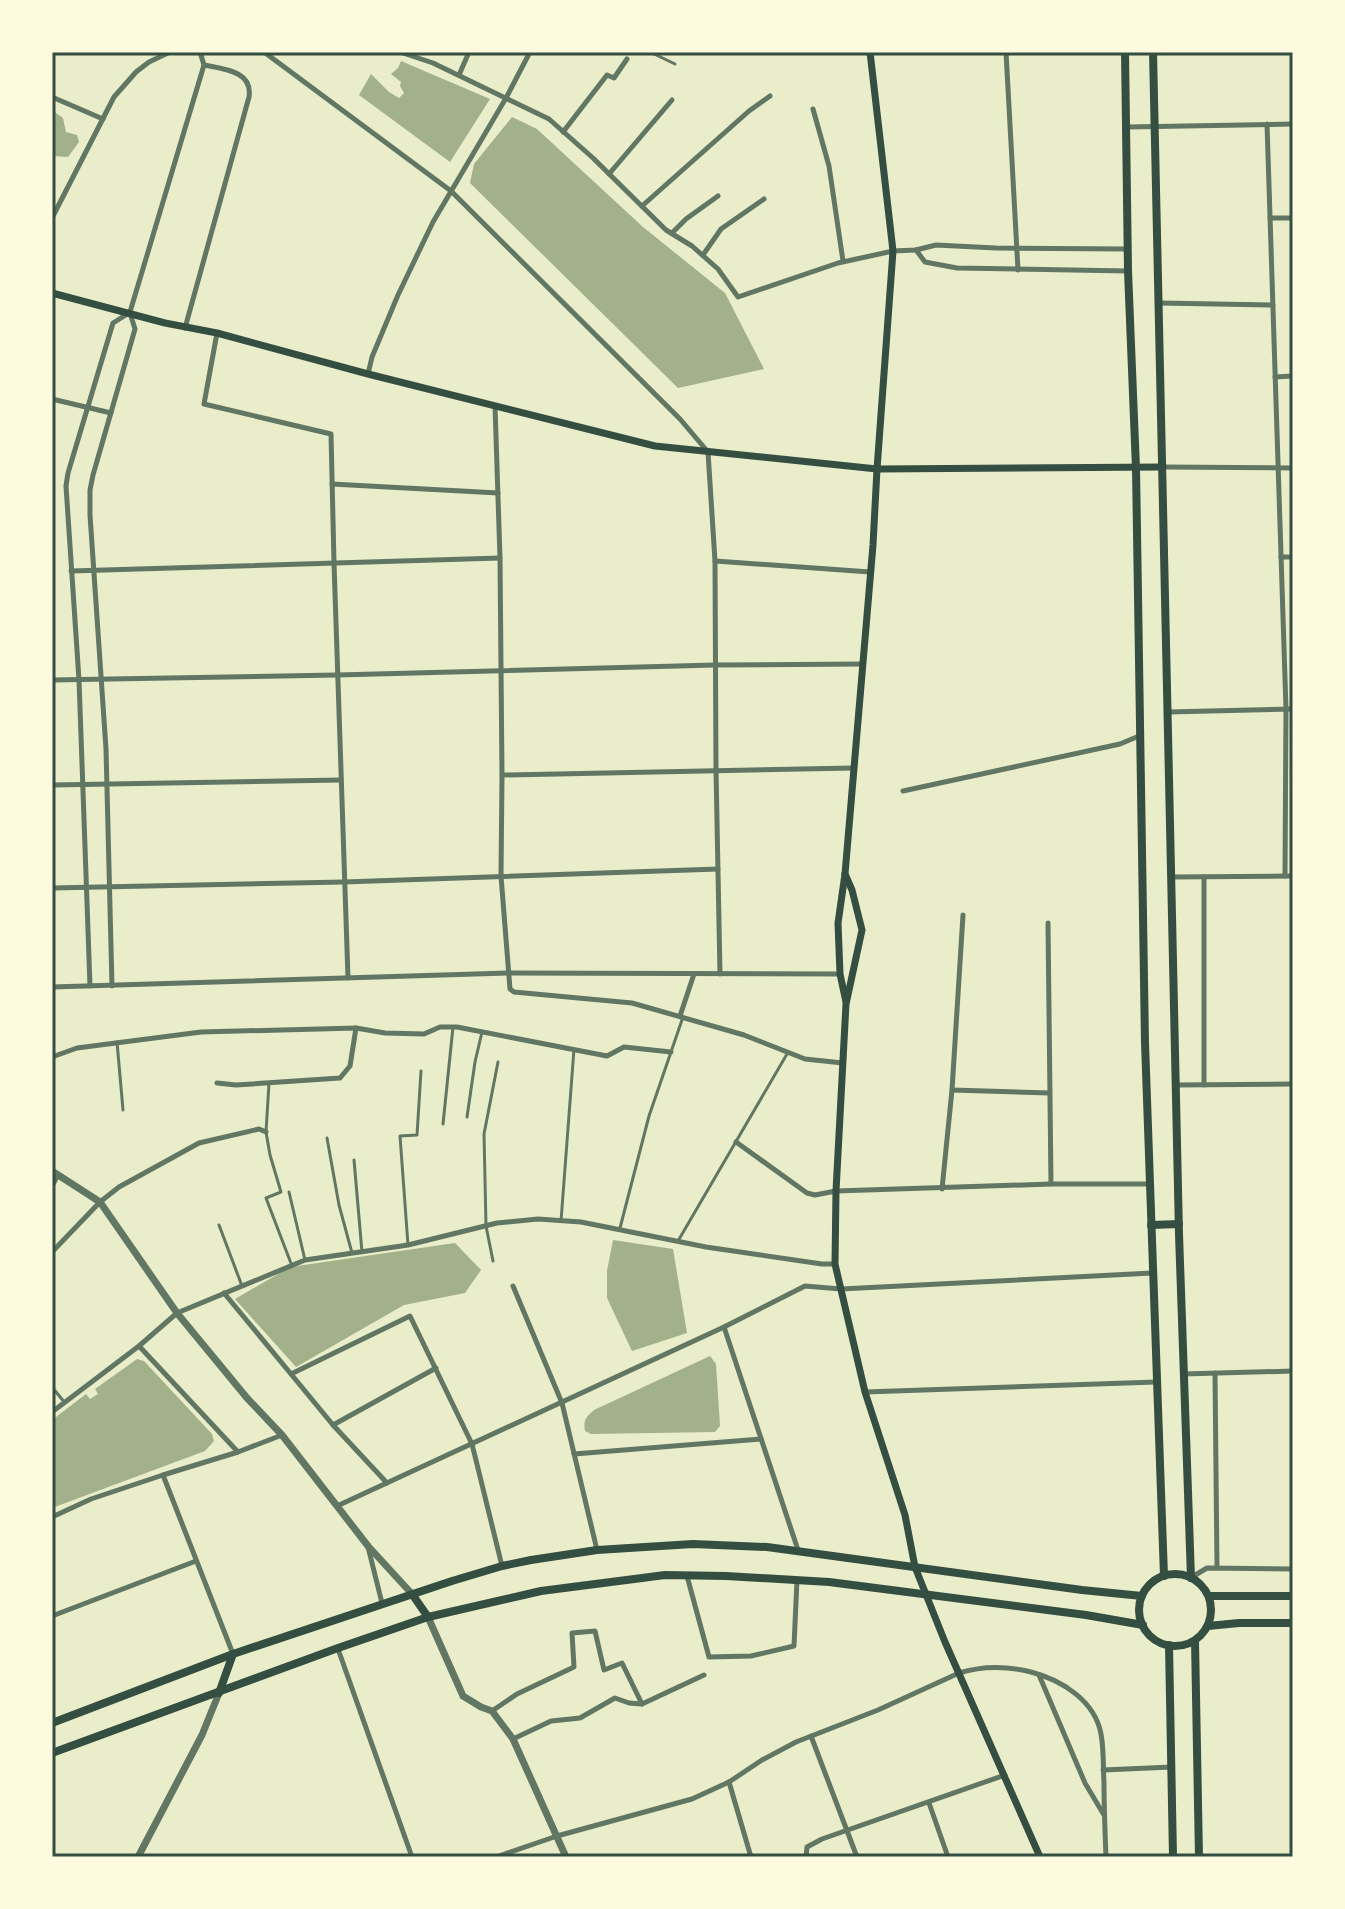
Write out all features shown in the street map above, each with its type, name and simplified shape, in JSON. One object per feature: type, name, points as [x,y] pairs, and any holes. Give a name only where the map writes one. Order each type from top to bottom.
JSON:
[{"type":"main road","points":[[846,1004],[840,974],[838,923],[863,664],[893,251],[870,52]]},
{"type":"main road","points":[[1125,52],[1127,249],[1136,468],[1145,1027],[1164,1576]]},
{"type":"main road","points":[[1153,52],[1179,1224],[1191,1578]]},
{"type":"main road","points":[[52,293],[655,446],[877,469],[1163,467]]},
{"type":"main road","points":[[845,874],[862,930],[846,1004],[835,1264],[865,1392],[905,1515],[915,1567],[1040,1857]]},
{"type":"main road","points":[[1151,1225],[1179,1224]]},
{"type":"main road","points":[[52,1723],[233,1654],[382,1603],[502,1566],[597,1550],[693,1544],[798,1550],[1142,1596]]},
{"type":"main road","points":[[1179,1574],[1191,1578],[1209,1596],[1212,1610],[1208,1626],[1195,1641],[1183,1645],[1169,1645],[1152,1638],[1143,1625],[1139,1609],[1142,1596],[1150,1585],[1164,1576],[1179,1574]]},
{"type":"main road","points":[[52,1753],[428,1617],[541,1591],[653,1577],[687,1575],[829,1582],[1143,1625]]},
{"type":"main road","points":[[412,1594],[428,1617]]},
{"type":"main road","points":[[1209,1596],[1293,1596]]},
{"type":"main road","points":[[1208,1626],[1293,1623]]},
{"type":"main road","points":[[1195,1641],[1199,1857]]},
{"type":"main road","points":[[1169,1645],[1173,1857]]},
{"type":"main road","points":[[219,1693],[233,1654]]},
{"type":"street","points":[[52,218],[114,97],[136,72],[170,52]]},
{"type":"street","points":[[112,986],[108,784],[90,490],[135,329],[130,312],[204,65],[200,52]]},
{"type":"street","points":[[264,52],[451,191],[680,419],[708,452],[715,561],[720,974]]},
{"type":"street","points":[[400,52],[433,63],[549,119],[672,233],[718,269],[738,297],[843,261],[936,245],[1127,249]]},
{"type":"street","points":[[459,75],[469,52]]},
{"type":"street","points":[[368,374],[398,295],[433,222],[530,52]]},
{"type":"street","points":[[1006,52],[1018,270]]},
{"type":"street","points":[[563,132],[607,75],[614,78],[627,59]]},
{"type":"street","points":[[185,328],[250,86],[236,73],[204,65]]},
{"type":"street","points":[[642,206],[770,96]]},
{"type":"street","points":[[52,97],[103,119]]},
{"type":"street","points":[[609,174],[672,100]]},
{"type":"street","points":[[813,109],[829,166],[843,261]]},
{"type":"street","points":[[1267,124],[1281,557],[1290,709],[1285,786],[1285,876]]},
{"type":"street","points":[[1127,127],[1293,124]]},
{"type":"street","points":[[672,233],[718,196]]},
{"type":"street","points":[[703,255],[721,229],[764,199]]},
{"type":"street","points":[[1270,218],[1293,218]]},
{"type":"street","points":[[916,250],[925,262],[957,268],[1128,271]]},
{"type":"street","points":[[1159,303],[1273,305]]},
{"type":"street","points":[[90,986],[79,680],[66,486],[113,323],[130,312]]},
{"type":"street","points":[[217,333],[204,404],[331,434],[348,978]]},
{"type":"street","points":[[1275,377],[1293,376]]},
{"type":"street","points":[[52,399],[111,413]]},
{"type":"street","points":[[495,406],[500,558],[501,876],[508,986],[514,992],[632,1003],[744,1035],[805,1059],[844,1063]]},
{"type":"street","points":[[1163,467],[1293,468]]},
{"type":"street","points":[[332,484],[498,493]]},
{"type":"street","points":[[1281,557],[1293,557]]},
{"type":"street","points":[[71,571],[500,558]]},
{"type":"street","points":[[715,561],[870,572]]},
{"type":"street","points":[[52,680],[863,664]]},
{"type":"street","points":[[1168,712],[1290,709]]},
{"type":"street","points":[[903,791],[1120,744],[1140,736]]},
{"type":"street","points":[[502,775],[853,768]]},
{"type":"street","points":[[52,785],[341,780]]},
{"type":"street","points":[[1285,786],[1293,786]]},
{"type":"street","points":[[52,888],[718,869]]},
{"type":"street","points":[[1171,877],[1293,876]]},
{"type":"street","points":[[1204,877],[1204,1085]]},
{"type":"street","points":[[942,1189],[952,1090],[963,915]]},
{"type":"street","points":[[1048,923],[1051,1184]]},
{"type":"street","points":[[52,987],[508,973],[840,974]]},
{"type":"street","points":[[682,1017],[694,974]]},
{"type":"street","points":[[52,1057],[77,1048],[201,1032],[356,1028],[385,1033],[424,1034],[440,1027],[607,1056],[624,1047],[671,1052]]},
{"type":"street","points":[[217,1083],[236,1085],[340,1078],[350,1066],[356,1028]]},
{"type":"street","points":[[1176,1085],[1293,1084]]},
{"type":"street","points":[[952,1090],[1049,1093]]},
{"type":"street","points":[[52,1252],[100,1202],[119,1187],[199,1143],[259,1129],[266,1132]]},
{"type":"street","points":[[736,1142],[807,1193],[815,1195],[836,1191],[1150,1184]]},
{"type":"street","points":[[52,1186],[55,1173],[100,1202],[177,1313],[282,1435],[368,1546],[412,1594]]},
{"type":"street","points":[[52,1412],[177,1313],[305,1260],[408,1245],[486,1226],[538,1219],[581,1222],[678,1241],[835,1264]]},
{"type":"street","points":[[337,1506],[724,1327],[805,1286],[841,1289],[1152,1273]]},
{"type":"street","points":[[513,1286],[562,1403],[597,1550]]},
{"type":"street","points":[[224,1293],[333,1425],[387,1483]]},
{"type":"street","points":[[291,1374],[410,1316],[472,1444],[502,1566]]},
{"type":"street","points":[[724,1327],[798,1550]]},
{"type":"street","points":[[139,1346],[238,1452]]},
{"type":"street","points":[[333,1425],[436,1368]]},
{"type":"street","points":[[1183,1374],[1293,1371]]},
{"type":"street","points":[[1215,1373],[1217,1568]]},
{"type":"street","points":[[865,1392],[1158,1382]]},
{"type":"street","points":[[52,1517],[91,1499],[282,1435]]},
{"type":"street","points":[[574,1454],[761,1439]]},
{"type":"street","points":[[163,1475],[233,1654]]},
{"type":"street","points":[[368,1546],[382,1603]]},
{"type":"street","points":[[52,1616],[196,1561]]},
{"type":"street","points":[[1191,1578],[1207,1568],[1293,1569]]},
{"type":"street","points":[[687,1575],[709,1657],[751,1656],[794,1646],[797,1580]]},
{"type":"street","points":[[428,1617],[463,1696],[492,1711],[513,1739],[566,1857]]},
{"type":"street","points":[[492,1711],[517,1694],[574,1667],[572,1633],[595,1631],[604,1670],[622,1663],[642,1704]]},
{"type":"street","points":[[338,1648],[412,1857]]},
{"type":"street","points":[[496,1857],[557,1836],[692,1799],[811,1736],[959,1673],[986,1667],[1024,1670],[1054,1679],[1086,1704],[1100,1729],[1106,1857]]},
{"type":"street","points":[[1039,1674],[1085,1783],[1105,1815]]},
{"type":"street","points":[[513,1739],[551,1721],[580,1718],[615,1698],[642,1704],[704,1675]]},
{"type":"street","points":[[138,1857],[202,1735],[219,1693]]},
{"type":"street","points":[[811,1736],[857,1857]]},
{"type":"street","points":[[1103,1770],[1172,1767]]},
{"type":"street","points":[[806,1857],[807,1847],[1005,1775]]},
{"type":"street","points":[[729,1782],[751,1857]]},
{"type":"street","points":[[929,1803],[948,1857]]},
{"type":"lane","points":[[650,52],[675,64]]},
{"type":"lane","points":[[620,1230],[649,1116],[682,1017]]},
{"type":"lane","points":[[443,1124],[453,1027]]},
{"type":"lane","points":[[467,1117],[482,1032]]},
{"type":"lane","points":[[117,1042],[123,1110]]},
{"type":"lane","points":[[561,1221],[574,1049]]},
{"type":"lane","points":[[678,1241],[788,1053]]},
{"type":"lane","points":[[493,1261],[486,1226],[484,1134],[498,1062]]},
{"type":"lane","points":[[408,1245],[400,1136],[417,1135],[421,1071]]},
{"type":"lane","points":[[269,1082],[266,1132],[281,1192],[266,1198],[292,1266]]},
{"type":"lane","points":[[327,1138],[339,1205],[352,1253]]},
{"type":"lane","points":[[354,1160],[362,1252]]},
{"type":"lane","points":[[289,1192],[305,1260]]},
{"type":"lane","points":[[219,1225],[242,1286]]},
{"type":"lane","points":[[52,1387],[65,1404]]},
{"type":"shaded area","points":[[401,61],[490,99],[450,162],[359,95],[371,74],[399,98],[404,93],[401,82],[391,74]]},
{"type":"shaded area","points":[[52,110],[63,118],[66,132],[77,135],[79,142],[68,157],[52,156]]},
{"type":"shaded area","points":[[512,117],[537,129],[643,227],[725,293],[764,369],[678,388],[470,183],[474,164]]},
{"type":"shaded area","points":[[613,1240],[673,1249],[687,1333],[632,1351],[607,1298],[607,1271]]},
{"type":"shaded area","points":[[455,1243],[481,1270],[465,1293],[404,1305],[296,1367],[235,1299],[290,1267]]},
{"type":"shaded area","points":[[710,1356],[716,1364],[720,1426],[715,1432],[591,1434],[585,1431],[586,1419],[594,1410]]},
{"type":"shaded area","points":[[137,1359],[144,1361],[212,1434],[214,1441],[205,1451],[52,1508],[52,1420],[86,1394],[90,1399],[98,1394],[95,1389]]}]
